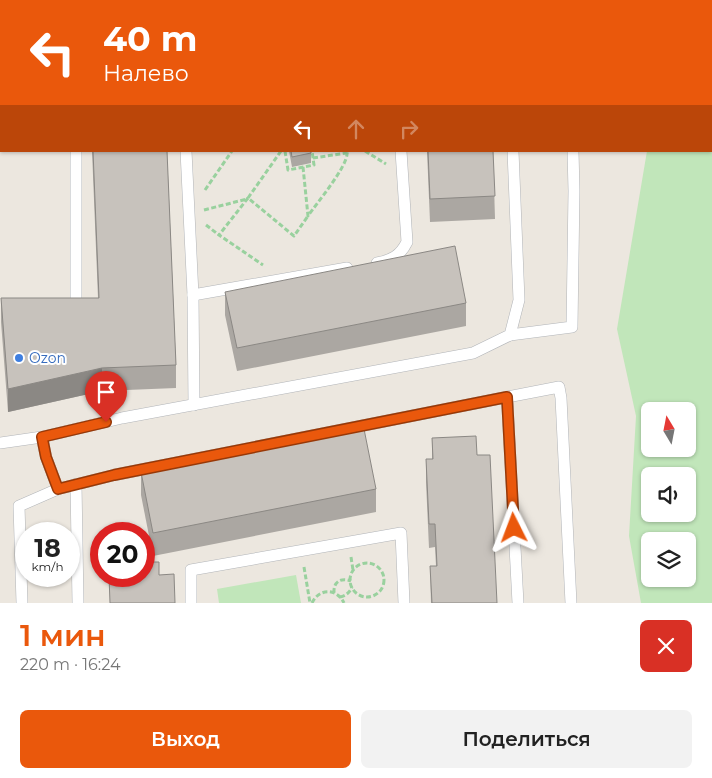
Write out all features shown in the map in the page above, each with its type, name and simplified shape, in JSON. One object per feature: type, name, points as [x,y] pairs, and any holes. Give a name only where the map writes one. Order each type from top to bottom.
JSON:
[{"type":"lane","points":[[76,152],[76,301]]},
{"type":"lane","points":[[186,152],[193,295],[194,405]]},
{"type":"lane","points":[[193,295],[387,261],[402,252],[407,242],[401,152]]},
{"type":"lane","points":[[510,334],[519,300],[513,152]]},
{"type":"lane","points":[[0,443],[42,437],[122,418],[473,353],[510,334],[572,327],[573,152]]},
{"type":"lane","points":[[22,603],[19,506],[58,489],[114,475],[559,387],[571,603]]},
{"type":"lane","points":[[507,397],[518,603]]},
{"type":"lane","points":[[42,437],[46,457],[58,489]]},
{"type":"lane","points":[[76,484],[78,603]]},
{"type":"lane","points":[[191,603],[191,570],[401,533],[404,603]]},
{"type":"path","points":[[205,190],[231,152]]},
{"type":"path","points":[[220,235],[280,152]]},
{"type":"path","points":[[285,152],[288,170],[314,165],[312,152]]},
{"type":"path","points":[[248,198],[294,236],[338,173],[347,158],[347,152],[313,158]]},
{"type":"path","points":[[302,167],[308,216]]},
{"type":"path","points":[[189,214],[248,198]]},
{"type":"path","points":[[189,214],[283,279]]},
{"type":"path","points":[[303,559],[311,603]]},
{"type":"path","points":[[372,563],[384,575],[383,586],[374,595],[364,596],[359,594],[352,586],[351,576],[353,571],[361,564],[372,563]]},
{"type":"path","points":[[334,592],[335,584],[339,581],[344,579],[351,581]]},
{"type":"path","points":[[340,597],[348,593],[352,586]]},
{"type":"path","points":[[311,603],[318,594],[329,591],[334,592],[344,603]]},
{"type":"path","points":[[368,603],[369,596]]},
{"type":"green space","points":[[647,152],[712,152],[712,603],[641,603],[629,536],[636,416],[617,329]]},
{"type":"green space","points":[[296,575],[301,603],[219,603],[217,589]]},
{"type":"building","points":[[93,152],[167,152],[176,365],[102,368],[8,389],[1,298],[99,298]]},
{"type":"building","points":[[291,152],[311,152],[311,153],[292,157]]},
{"type":"building","points":[[428,152],[493,152],[495,196],[430,199]]},
{"type":"building","points":[[455,246],[466,303],[237,348],[225,292]]},
{"type":"building","points":[[364,429],[376,489],[155,533],[155,522],[151,522],[141,472]]},
{"type":"building","points":[[476,436],[477,455],[490,455],[497,603],[432,603],[430,566],[437,566],[435,524],[429,524],[426,459],[433,459],[432,438]]},
{"type":"building","points":[[155,562],[159,562],[159,575],[174,574],[175,603],[110,603],[109,587],[155,587]]},
{"type":"place","name":"Ozon","points":[[19,358]]},
{"type":"route","points":[[106,422],[42,437],[46,457],[58,489],[114,475],[507,397],[514,528]]}]
